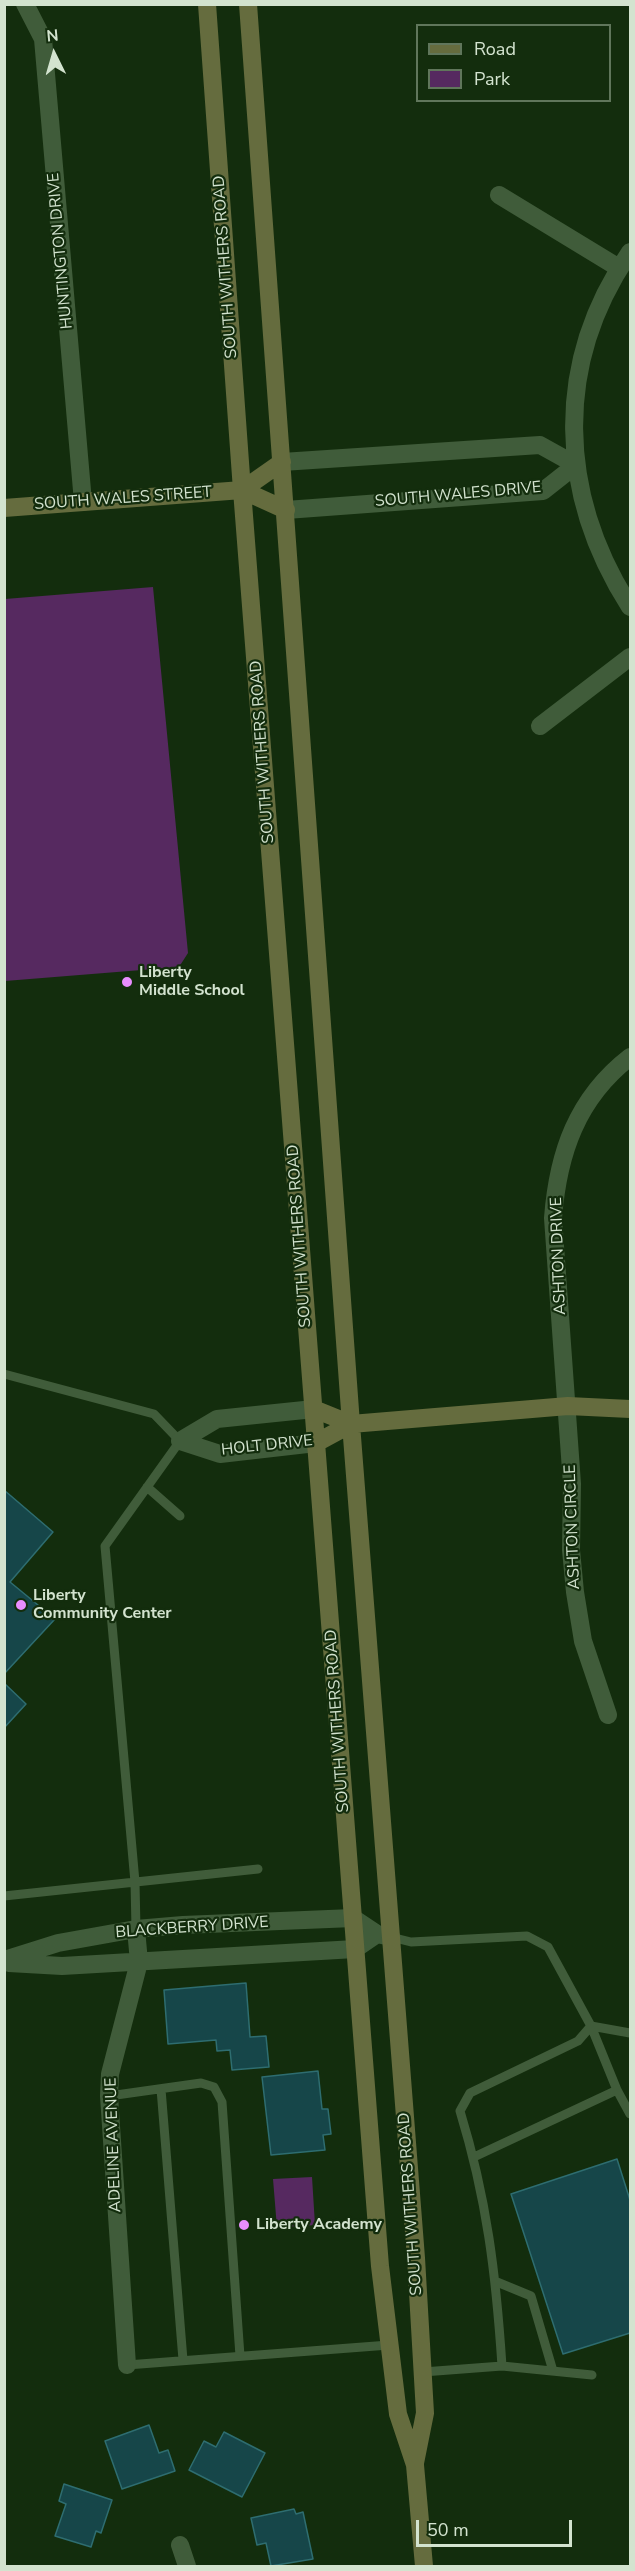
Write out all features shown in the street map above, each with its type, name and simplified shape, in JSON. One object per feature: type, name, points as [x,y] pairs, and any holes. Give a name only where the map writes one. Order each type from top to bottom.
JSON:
[{"type":"main road","name":"SOUTH WITHERS ROAD","points":[[207,4],[242,490],[380,2266],[398,2414],[415,2465],[424,2566]]},
{"type":"main road","name":"SOUTH WITHERS ROAD","points":[[248,4],[351,1424],[384,1936],[423,2372],[425,2413],[415,2465]]},
{"type":"main road","points":[[242,490],[282,462]]},
{"type":"main road","name":"SOUTH WALES STREET","points":[[4,508],[242,490],[286,510]]},
{"type":"main road","name":"HOLT DRIVE","points":[[316,1443],[351,1424],[568,1406],[630,1409]]},
{"type":"main road","name":"HOLT DRIVE","points":[[314,1409],[351,1424]]},
{"type":"street","name":"HUNTINGTON DRIVE","points":[[25,4],[42,39],[83,502]]},
{"type":"street","points":[[499,195],[619,268]]},
{"type":"street","points":[[630,252],[600,304],[587,339],[578,376],[574,413],[576,465],[583,502],[596,543],[630,607]]},
{"type":"street","points":[[282,462],[540,445],[576,465]]},
{"type":"street","name":"SOUTH WALES DRIVE","points":[[286,510],[543,490],[576,465]]},
{"type":"street","points":[[540,726],[630,657]]},
{"type":"street","name":"ASHTON DRIVE","points":[[568,1406],[554,1218],[556,1183],[564,1149],[577,1120],[596,1091],[630,1057]]},
{"type":"street","name":"ASHTON CIRCLE","points":[[568,1406],[575,1592],[584,1641],[608,1715]]},
{"type":"street","name":"HOLT DRIVE","points":[[180,1441],[217,1419],[314,1409]]},
{"type":"street","name":"HOLT DRIVE","points":[[180,1441],[220,1454],[316,1443]]},
{"type":"street","points":[[353,1918],[384,1936]]},
{"type":"street","name":"BLACKBERRY DRIVE","points":[[4,1961],[58,1943],[136,1929],[353,1918]]},
{"type":"street","name":"ADELINE AVENUE","points":[[127,2365],[109,2096],[110,2074],[139,1962],[136,1929]]},
{"type":"street","name":"BLACKBERRY DRIVE","points":[[4,1961],[62,1966],[355,1949],[384,1936]]},
{"type":"street","points":[[180,2545],[187,2566]]},
{"type":"lane","points":[[4,1374],[154,1414],[180,1441],[105,1545],[135,1882],[136,1929]]},
{"type":"lane","points":[[147,1487],[180,1516]]},
{"type":"lane","points":[[4,1896],[258,1869]]},
{"type":"lane","points":[[384,1936],[411,1942],[527,1936],[548,1947],[591,2026],[617,2090],[630,2114]]},
{"type":"lane","points":[[591,2026],[630,2033]]},
{"type":"lane","points":[[502,2366],[497,2282],[488,2220],[474,2157],[460,2111],[470,2093],[578,2041],[591,2026]]},
{"type":"lane","points":[[109,2096],[201,2083],[214,2087],[222,2102],[240,2356]]},
{"type":"lane","points":[[160,2089],[183,2360]]},
{"type":"lane","points":[[474,2157],[617,2090]]},
{"type":"lane","points":[[497,2282],[531,2296],[553,2372]]},
{"type":"lane","points":[[127,2365],[389,2345]]},
{"type":"lane","points":[[423,2372],[502,2366],[592,2375]]},
{"type":"green space","points":[[153,587],[188,953],[179,967],[5,981],[5,599]]},
{"type":"green space","points":[[312,2177],[315,2225],[277,2228],[273,2179]]},
{"type":"building","name":"Liberty Community Center","points":[[4,1490],[53,1532],[10,1582],[55,1619],[4,1674]]},
{"type":"building","points":[[4,1683],[26,1704],[4,1728]]},
{"type":"building","points":[[246,1983],[250,2037],[266,2036],[269,2067],[232,2070],[230,2050],[217,2051],[216,2040],[168,2044],[164,1990]]},
{"type":"building","points":[[318,2071],[322,2109],[328,2109],[331,2134],[323,2135],[325,2150],[271,2155],[262,2077]]},
{"type":"building","points":[[617,2159],[630,2200],[630,2333],[563,2354],[511,2194]]},
{"type":"building","points":[[149,2425],[159,2453],[168,2450],[175,2471],[122,2489],[105,2441]]},
{"type":"building","points":[[224,2432],[265,2453],[242,2497],[189,2470],[204,2441],[216,2447]]},
{"type":"building","points":[[64,2484],[112,2500],[101,2533],[96,2531],[91,2547],[55,2536],[66,2504],[59,2501]]},
{"type":"building","points":[[294,2509],[296,2514],[303,2512],[313,2559],[271,2566],[266,2543],[257,2545],[251,2518]]},
{"type":"place","name":"Liberty Middle School","points":[[127,982]]},
{"type":"place","name":"Liberty Community Center","points":[[21,1605]]},
{"type":"place","name":"Liberty Academy","points":[[244,2225]]}]
